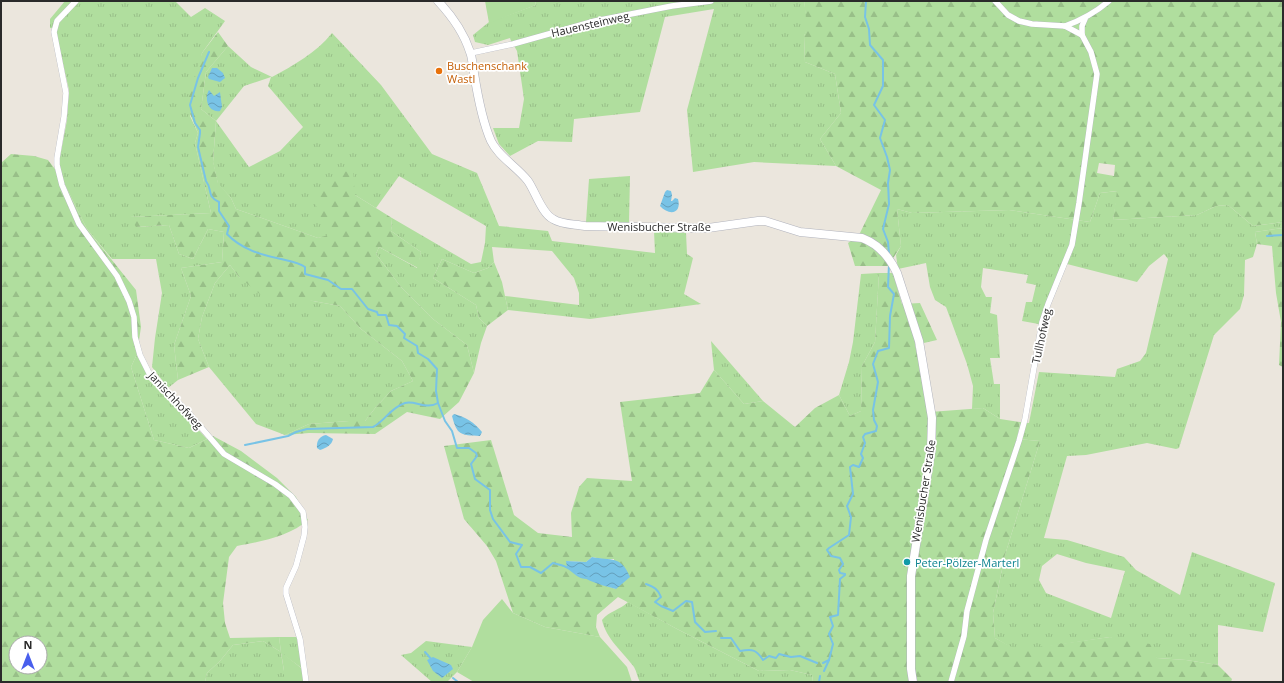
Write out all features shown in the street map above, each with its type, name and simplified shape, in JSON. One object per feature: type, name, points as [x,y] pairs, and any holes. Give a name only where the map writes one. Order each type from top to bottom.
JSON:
[{"type":"street","name":"Janischhofweg","points":[[76,1],[57,21],[54,32],[66,93],[57,158],[57,165],[62,185],[78,224],[117,276],[129,301],[134,316],[140,355],[149,373],[187,411],[224,454],[275,484],[291,496],[303,512],[305,527],[304,536],[296,566],[286,588],[286,594],[300,639],[306,682]]},
{"type":"street","name":"Wenisbucher Straße","points":[[438,1],[458,25],[471,53],[485,123],[492,142],[496,148],[518,169],[546,214],[552,219],[568,224],[585,226],[694,228],[708,228],[751,221],[765,221],[789,230],[800,232],[862,238],[873,244],[893,264],[919,342],[932,418],[930,458],[911,576],[911,669],[913,682]]},
{"type":"street","name":"Hauensteinweg","points":[[471,53],[513,44],[595,21],[672,6],[711,1]]},
{"type":"street","points":[[995,1],[1008,16],[1019,21],[1032,24],[1065,26],[1082,35],[1082,26],[1085,18]]},
{"type":"street","points":[[1065,26],[1085,18],[1099,10],[1109,1]]},
{"type":"street","name":"Tullhofweg","points":[[951,682],[964,636],[967,611],[986,540],[1021,434],[1042,322],[1072,245],[1096,74],[1091,52],[1082,35]]},
{"type":"green space","points":[[65,1],[175,1],[191,17],[205,8],[225,21],[202,53],[190,116],[198,133],[195,143],[211,213],[130,217],[137,227],[169,225],[179,254],[193,259],[208,229],[224,232],[222,262],[181,268],[191,296],[174,345],[178,380],[168,388],[152,367],[162,293],[156,259],[112,259],[87,229],[61,177],[59,162],[67,120],[69,90],[57,37],[57,29],[50,28],[50,19]]},
{"type":"green space","points":[[485,1],[535,1],[536,5],[489,23]]},
{"type":"green space","points":[[535,1],[804,1],[808,27],[804,36],[805,62],[835,74],[841,113],[820,139],[836,166],[754,162],[693,172],[687,110],[714,9],[665,17],[640,112],[574,119],[572,142],[538,141],[510,156],[499,144],[493,128],[519,128],[524,99],[517,51],[510,38],[488,45],[475,42],[473,35],[489,22],[536,5]]},
{"type":"green space","points":[[804,1],[1283,1],[1283,222],[1253,226],[1228,205],[1216,206],[1197,215],[1113,220],[1117,191],[1100,193],[1090,222],[1009,210],[912,213],[897,209],[901,246],[888,266],[855,266],[848,243],[859,235],[881,190],[836,166],[820,139],[841,113],[835,74],[805,62],[804,36],[807,27]],"holes":[[[1099,163],[1115,165],[1114,176],[1097,173]]]},
{"type":"green space","points":[[218,32],[228,46],[206,72],[201,109],[216,121],[213,161],[218,183],[231,198],[236,209],[318,238],[328,235],[315,204],[321,186],[340,170],[353,173],[355,195],[392,218],[391,231],[421,252],[418,268],[379,247],[376,254],[401,287],[433,319],[467,345],[474,373],[459,402],[440,419],[407,412],[375,434],[309,433],[285,435],[309,424],[365,421],[391,391],[413,381],[402,361],[361,329],[340,306],[313,301],[262,296],[239,277],[230,265],[215,283],[202,317],[198,339],[209,367],[178,380],[174,345],[191,296],[181,268],[222,262],[224,232],[208,229],[193,259],[179,254],[169,225],[136,227],[129,217],[211,213],[195,143],[198,133],[186,104],[202,53]]},
{"type":"green space","points":[[332,33],[381,85],[432,154],[477,173],[499,226],[548,231],[552,241],[655,253],[654,231],[686,233],[687,254],[693,258],[684,294],[701,304],[590,319],[508,310],[505,296],[579,305],[579,293],[574,278],[552,251],[492,247],[494,262],[488,268],[474,273],[442,259],[433,278],[476,305],[479,318],[487,326],[481,343],[474,373],[467,345],[433,319],[401,287],[376,254],[379,247],[417,268],[421,252],[391,231],[392,218],[471,264],[481,262],[485,243],[486,226],[399,176],[376,208],[355,195],[328,236],[318,238],[236,209],[231,198],[218,184],[213,162],[216,121],[201,109],[206,72],[228,46],[251,67],[272,77],[304,58],[326,40]],"holes":[[[271,77],[268,86],[303,127],[280,151],[249,167],[216,121],[244,86]]]},
{"type":"green space","points":[[11,154],[34,156],[48,160],[61,177],[87,229],[136,290],[141,327],[137,354],[131,367],[154,440],[189,448],[213,436],[241,451],[277,478],[296,497],[308,520],[301,526],[274,538],[237,546],[229,557],[223,603],[225,623],[230,638],[279,637],[281,652],[263,641],[233,645],[220,661],[207,673],[205,682],[1,682],[1,163]]},
{"type":"green space","points":[[630,176],[629,223],[586,222],[589,179]]},
{"type":"green space","points":[[1118,191],[1113,220],[1197,215],[1216,206],[1228,205],[1253,226],[1283,222],[1283,228],[1255,232],[1257,244],[1253,257],[1245,260],[1244,295],[1240,309],[1214,335],[1179,448],[1176,449],[1147,443],[1086,455],[1067,456],[1044,538],[1067,540],[1124,557],[1136,570],[1180,595],[1192,552],[1275,583],[1263,632],[1218,625],[1218,665],[1186,660],[1157,658],[1110,637],[1017,651],[995,638],[993,613],[1005,555],[1040,441],[1017,439],[1020,422],[1029,423],[1039,372],[1115,377],[1117,369],[1140,361],[1146,353],[1168,259],[1164,254],[1149,266],[1137,282],[1067,264],[1051,301],[1044,325],[1022,321],[1026,302],[1032,302],[1036,285],[1026,283],[1028,275],[983,268],[981,287],[986,297],[992,297],[990,313],[997,315],[1000,358],[990,358],[994,384],[1000,384],[1000,419],[983,408],[972,409],[973,386],[967,364],[946,307],[935,300],[930,287],[926,263],[898,269],[896,255],[901,246],[897,209],[912,213],[1009,210],[1090,222],[1100,193]],"holes":[[[1057,554],[1086,563],[1125,571],[1111,618],[1046,593],[1039,580],[1042,566]]]},
{"type":"green space","points":[[1283,228],[1283,367],[1279,365],[1281,322],[1276,293],[1272,246],[1257,244],[1255,232]]},
{"type":"green space","points":[[442,259],[474,273],[488,268],[494,262],[502,282],[508,310],[487,326],[479,318],[476,305],[433,278]]},
{"type":"green space","points":[[230,265],[239,277],[313,301],[340,306],[361,329],[402,361],[413,381],[391,391],[365,421],[309,424],[285,435],[256,424],[209,367],[198,339],[202,317],[215,283]]},
{"type":"green space","points":[[879,273],[875,342],[862,366],[861,411],[850,416],[839,395],[849,362],[853,342],[861,274]]},
{"type":"green space","points":[[879,273],[893,273],[902,304],[920,303],[937,340],[915,345],[925,383],[930,412],[983,408],[1000,419],[1020,422],[1017,439],[1040,441],[1005,555],[993,613],[995,638],[1017,650],[1110,637],[1150,644],[1157,658],[1186,660],[1218,665],[1232,679],[1231,682],[813,682],[812,675],[790,670],[759,671],[618,597],[597,615],[596,627],[600,637],[545,627],[513,613],[496,561],[487,546],[464,519],[444,446],[491,440],[514,515],[538,533],[572,537],[571,513],[579,487],[587,478],[632,481],[620,402],[700,393],[714,370],[744,404],[763,401],[795,427],[815,408],[839,395],[850,416],[861,411],[862,366],[875,342]],"holes":[[[592,557],[614,559],[616,589],[575,574],[566,561],[586,562]]]},
{"type":"green space","points":[[711,341],[763,401],[744,404],[714,370]]},
{"type":"green space","points":[[137,354],[149,378],[207,439],[189,448],[154,440],[131,367]]},
{"type":"green space","points":[[502,599],[513,613],[545,627],[600,637],[627,667],[632,682],[474,682],[457,672],[472,647],[483,620]]},
{"type":"green space","points":[[628,602],[759,671],[790,670],[812,675],[813,682],[640,682],[634,667],[611,639],[602,620]]},
{"type":"green space","points":[[279,637],[297,637],[303,669],[281,653],[284,682],[205,682],[207,673],[220,661],[233,645],[263,641],[281,652]]},
{"type":"green space","points":[[426,641],[472,647],[457,672],[448,681],[449,682],[432,682],[401,655],[411,653]]},
{"type":"green space","points":[[281,652],[305,671],[306,682],[284,682]]},
{"type":"water","points":[[212,68],[217,68],[223,73],[225,78],[220,82],[209,79],[208,77]]},
{"type":"water","points":[[209,90],[214,96],[220,92],[222,107],[220,111],[213,110],[208,104],[207,97]]},
{"type":"water","points":[[667,190],[671,191],[671,201],[675,198],[678,199],[678,208],[674,212],[667,211],[660,206]]},
{"type":"water","points":[[454,414],[466,418],[476,425],[482,432],[480,436],[460,433],[452,416]]},
{"type":"water","points":[[326,435],[333,439],[328,446],[320,450],[317,448],[318,441]]},
{"type":"water","points":[[592,557],[610,559],[619,562],[627,570],[630,577],[616,589],[590,581],[567,567],[566,561],[586,562]]},
{"type":"water","points":[[433,657],[451,665],[453,669],[442,678],[433,671],[427,660]]},
{"type":"waterway","points":[[866,1],[865,17],[869,29],[870,45],[883,60],[883,86],[874,105],[885,120],[880,138],[890,170],[888,183],[889,204],[883,229],[888,242],[889,254]]},
{"type":"waterway","points":[[209,52],[198,78],[190,105],[195,123],[200,130],[198,147],[206,181],[212,197],[219,202],[219,211],[229,226],[227,234],[239,244],[252,251],[299,264],[305,267],[305,274],[328,280],[341,289],[352,289],[368,309],[377,312],[378,315],[386,315],[389,325],[397,326],[405,334],[404,338],[417,346],[418,353],[428,359],[437,369],[436,391],[438,403],[445,421],[452,431],[457,448],[469,448],[476,453],[477,456],[471,464],[475,479],[490,490],[490,510],[493,519],[510,542],[522,545],[516,554],[521,567],[530,567],[541,573],[553,563],[569,568],[582,578],[589,577]]},
{"type":"waterway","points":[[1267,236],[1283,235]]},
{"type":"waterway","points":[[824,671],[829,660],[833,644],[829,634],[833,626],[830,617],[838,615],[840,579],[845,575],[840,573],[839,570],[843,564],[840,558],[831,556],[827,550],[849,535],[851,517],[847,506],[853,494],[850,467],[853,465],[859,467],[863,458],[861,454],[865,443],[863,437],[865,434],[876,431],[877,426],[874,420],[873,410],[878,382],[873,364],[878,351],[889,348],[890,316],[894,294],[888,287],[889,264]]},
{"type":"waterway","points":[[245,445],[288,436],[307,429],[373,427],[391,411],[405,403],[409,402],[429,406],[438,403]]},
{"type":"waterway","points":[[646,584],[659,592],[661,597],[655,602],[673,611],[686,601],[692,602],[695,622],[705,632],[716,631]]},
{"type":"waterway","points":[[721,638],[731,638],[740,651],[748,650],[756,652],[763,660],[769,656],[776,658],[779,654],[791,657],[800,656],[817,663]]},
{"type":"waterway","points":[[425,652],[432,660]]},
{"type":"waterway","points":[[823,663],[829,660]]},
{"type":"waterway","points":[[819,682],[820,676]]},
{"type":"waterway","points":[[453,678],[458,682]]},
{"type":"place","name":"Buschenschank Wastl","points":[[439,71]]},
{"type":"place","name":"Peter-Pölzer-Marterl","points":[[907,562]]}]
